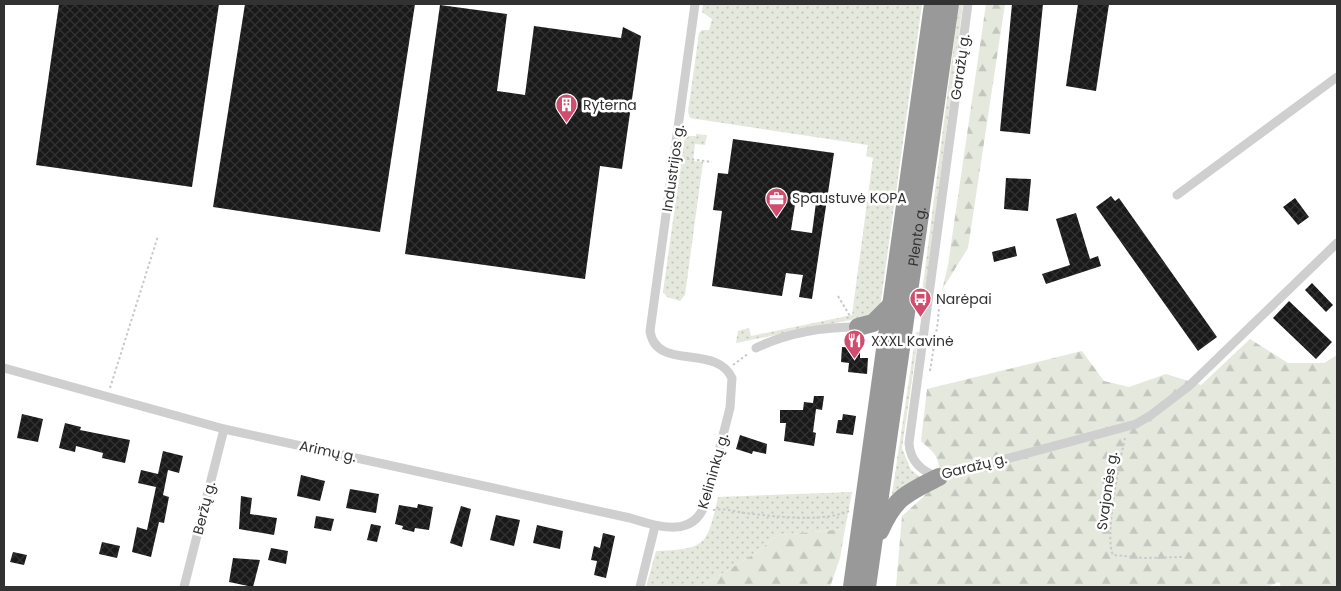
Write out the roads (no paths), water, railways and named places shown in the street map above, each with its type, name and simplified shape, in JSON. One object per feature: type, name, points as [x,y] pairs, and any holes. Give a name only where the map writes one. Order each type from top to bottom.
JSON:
[{"type":"highway","name":"Plento g.","points":[[852,587],[886,356],[933,4]]},
{"type":"highway","name":"Plento g.","points":[[867,587],[950,4]]},
{"type":"highway","points":[[857,327],[873,323],[893,303]]},
{"type":"highway","points":[[857,327],[872,335],[886,356]]},
{"type":"highway","points":[[872,549],[895,503],[906,494],[939,477]]},
{"type":"street","name":"Industrijos g.","points":[[695,4],[650,331],[653,344],[662,351],[711,360],[727,370],[732,378]]},
{"type":"street","name":"Garažų g.","points":[[968,4],[909,443],[911,455],[917,465],[928,474],[939,477],[1136,424],[1189,386],[1337,243]]},
{"type":"street","points":[[1177,195],[1337,77]]},
{"type":"street","points":[[756,348],[794,332],[836,327],[857,327]]},
{"type":"street","name":"Arimų g.","points":[[4,368],[224,429],[630,518],[655,526]]},
{"type":"street","name":"Kelininkų g.","points":[[655,526],[682,527],[689,524],[703,512],[730,408],[732,378]]},
{"type":"street","name":"Beržų g.","points":[[184,587],[224,429]]},
{"type":"street","points":[[640,587],[655,526]]},
{"type":"place","name":"Ryterna","points":[[567,124]]},
{"type":"place","name":"Spaustuvė KOPA","points":[[776,217]]},
{"type":"place","name":"Narėpai","points":[[920,318]]},
{"type":"place","name":"XXXL Kavinė","points":[[855,360]]}]
